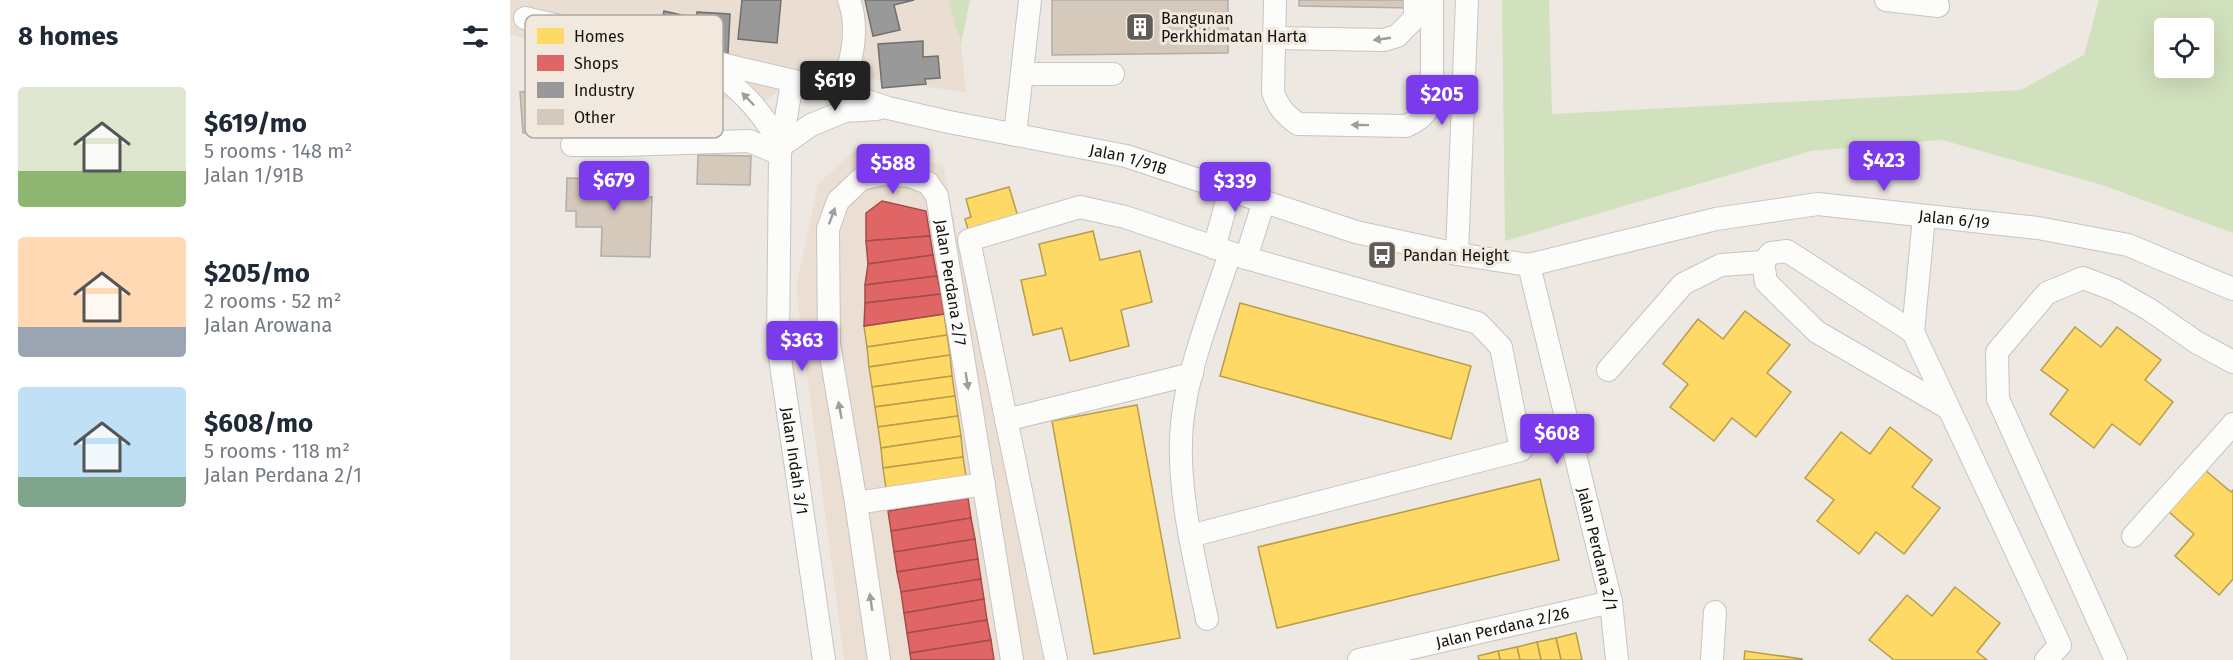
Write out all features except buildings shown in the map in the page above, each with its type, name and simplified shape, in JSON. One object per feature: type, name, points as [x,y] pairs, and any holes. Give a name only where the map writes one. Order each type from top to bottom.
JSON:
[{"type":"street","points":[[841,92],[852,59],[854,13],[849,0]]},
{"type":"street","points":[[1015,135],[1030,0]]},
{"type":"street","points":[[1275,0],[1273,92],[1277,104],[1286,116],[1298,124],[1406,126],[1418,121],[1432,102],[1432,0]]},
{"type":"street","points":[[1274,38],[1384,40],[1397,36],[1415,18],[1415,0]]},
{"type":"street","points":[[1457,254],[1467,0]]},
{"type":"street","points":[[1886,0],[1938,6]]},
{"type":"street","name":"Jalan 1/91B","points":[[723,66],[841,92],[888,108],[1126,156],[1356,232],[1457,254],[1529,265]]},
{"type":"street","points":[[1022,74],[1113,74]]},
{"type":"street","points":[[723,76],[747,97],[766,120],[780,150]]},
{"type":"street","name":"Jalan Indah 3/1","points":[[792,82],[780,150],[778,344],[824,660]]},
{"type":"street","points":[[780,150],[811,125],[845,111],[888,108]]},
{"type":"street","points":[[572,145],[622,146],[749,141],[780,150]]},
{"type":"street","name":"Jalan Perdana 2/7","points":[[879,660],[856,503],[829,344],[828,229],[838,201],[861,179],[883,174],[910,176],[928,183],[937,196],[1012,660]]},
{"type":"street","points":[[1230,190],[1230,253]]},
{"type":"street","points":[[1207,619],[1190,536],[1182,467],[1182,424],[1192,374],[1230,253],[1264,201]]},
{"type":"street","name":"Jalan 6/19","points":[[1529,265],[1716,219],[1818,204],[2038,228],[2128,245],[2233,289]]},
{"type":"street","points":[[1056,660],[969,240],[1080,207],[1125,217],[1230,253],[1478,323],[1501,347],[1521,450],[1190,536]]},
{"type":"street","points":[[1924,217],[1913,332],[2060,645],[2046,660]]},
{"type":"street","points":[[1608,370],[1683,284],[1721,265],[1763,262],[1771,253],[1787,251],[1913,332]]},
{"type":"street","points":[[1763,262],[1766,282],[1817,332],[1948,408]]},
{"type":"street","name":"Jalan Perdana 2/1","points":[[1529,265],[1611,602],[1617,660]]},
{"type":"street","points":[[2116,660],[1998,399],[1997,352],[2047,293],[2083,278],[2150,309],[2196,342],[2233,362]]},
{"type":"street","points":[[1006,420],[1192,374]]},
{"type":"street","points":[[2133,536],[2233,424]]},
{"type":"street","points":[[856,503],[984,484]]},
{"type":"street","name":"Jalan Perdana 2/26","points":[[1359,660],[1611,602]]},
{"type":"street","points":[[1712,660],[1715,612]]},
{"type":"shaded area","points":[[510,0],[948,0],[961,44],[966,92],[839,75],[789,82],[757,108],[723,98],[723,15],[525,15],[525,38],[510,34]]},
{"type":"shaded area","points":[[860,145],[943,165],[1043,660],[844,660],[796,288],[818,184]]},
{"type":"green space","points":[[948,0],[970,0],[961,44]]},
{"type":"green space","points":[[1502,0],[1549,0],[1552,114],[2021,90],[2084,55],[2099,0],[2233,0],[2233,233],[2102,185],[1942,140],[1811,151],[1505,241]]},
{"type":"place","name":"Bangunan Perkhidmatan Harta","points":[[1140,27]]},
{"type":"place","name":"Pandan Height","points":[[1382,255]]}]
